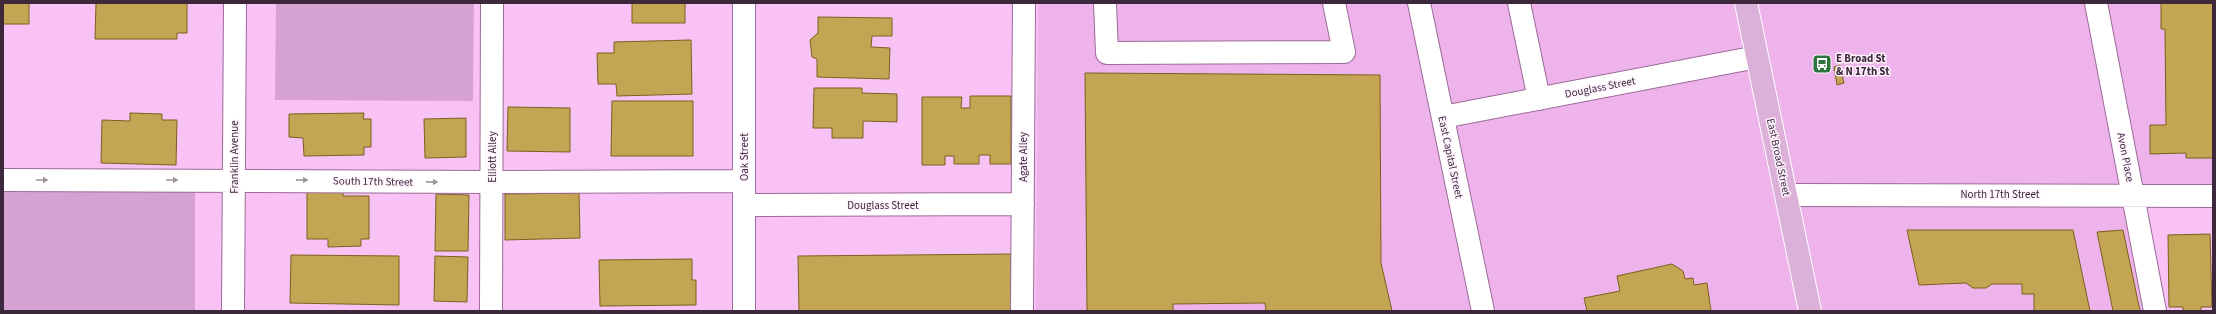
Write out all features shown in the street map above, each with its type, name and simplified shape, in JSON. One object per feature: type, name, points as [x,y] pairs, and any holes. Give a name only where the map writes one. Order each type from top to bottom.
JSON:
[{"type":"main road","name":"East Broad Street","points":[[1746,3],[1810,311]]},
{"type":"street","name":"Franklin Avenue","points":[[233,311],[235,3]]},
{"type":"street","name":"Elliott Alley","points":[[491,311],[492,3]]},
{"type":"street","name":"Oak Street","points":[[744,3],[744,311]]},
{"type":"street","name":"Agate Alley","points":[[1022,311],[1024,3]]},
{"type":"street","points":[[1105,3],[1107,52],[1344,52],[1334,3]]},
{"type":"street","name":"East Capital Street","points":[[1419,3],[1483,311]]},
{"type":"street","points":[[1519,3],[1539,99]]},
{"type":"street","name":"Avon Place","points":[[2096,3],[2155,311]]},
{"type":"street","name":"Douglass Street","points":[[1443,117],[1757,57]]},
{"type":"street","name":"South 17th Street","points":[[3,180],[492,182],[744,180]]},
{"type":"street","name":"North 17th Street","points":[[1787,195],[2133,194],[2213,196]]},
{"type":"street","name":"Douglass Street","points":[[744,205],[1023,204]]},
{"type":"shaded area","points":[[276,3],[474,3],[473,101],[275,100]]},
{"type":"shaded area","points":[[1038,3],[2213,3],[2213,190],[2135,193],[2160,311],[1036,311]]},
{"type":"shaded area","points":[[4,192],[195,192],[195,311],[4,311]]},
{"type":"building","points":[[3,3],[29,3],[29,24],[3,24]]},
{"type":"building","points":[[96,3],[187,3],[187,33],[177,33],[177,39],[95,39]]},
{"type":"building","points":[[632,3],[685,3],[685,23],[632,23]]},
{"type":"building","points":[[2161,3],[2213,3],[2213,158],[2186,158],[2186,153],[2150,154],[2150,125],[2166,125],[2165,29],[2161,29]]},
{"type":"building","points":[[818,17],[892,18],[892,36],[872,36],[871,47],[890,48],[889,79],[817,77],[817,59],[812,57],[810,40],[818,33]]},
{"type":"building","points":[[691,40],[692,94],[617,96],[616,84],[598,84],[597,53],[614,53],[614,42]]},
{"type":"building","points":[[1840,65],[1844,83],[1837,85],[1834,67]]},
{"type":"building","points":[[1085,73],[1380,75],[1381,263],[1392,311],[1266,311],[1265,303],[1173,304],[1173,311],[1087,311]]},
{"type":"building","points":[[814,88],[862,88],[862,93],[897,94],[897,122],[863,121],[863,138],[832,138],[832,128],[813,128]]},
{"type":"building","points":[[970,96],[1011,96],[1011,164],[990,164],[990,155],[979,155],[979,164],[954,164],[954,156],[945,156],[945,165],[922,165],[922,97],[962,97],[961,108],[970,108]]},
{"type":"building","points":[[612,101],[693,101],[693,156],[611,156]]},
{"type":"building","points":[[508,107],[570,108],[570,152],[507,151]]},
{"type":"building","points":[[130,113],[162,114],[162,120],[177,120],[176,165],[101,163],[102,120],[130,121]]},
{"type":"building","points":[[364,113],[363,119],[371,119],[371,147],[364,147],[364,155],[304,156],[303,138],[289,137],[289,114]]},
{"type":"building","points":[[466,118],[466,157],[425,158],[424,119]]},
{"type":"building","points":[[343,189],[343,196],[369,196],[369,239],[361,239],[361,246],[328,247],[328,239],[307,239],[307,190]]},
{"type":"building","points":[[579,193],[580,238],[505,240],[505,194]]},
{"type":"building","points":[[436,194],[469,195],[468,251],[435,251]]},
{"type":"building","points":[[1907,230],[2073,230],[2090,311],[2034,311],[2034,294],[2022,294],[2022,284],[1992,284],[1986,288],[1973,288],[1966,283],[1919,285]]},
{"type":"building","points":[[2123,230],[2140,311],[2113,311],[2097,232]]},
{"type":"building","points":[[2210,234],[2212,307],[2201,307],[2201,311],[2183,311],[2183,307],[2169,307],[2168,235]]},
{"type":"building","points":[[1011,254],[1011,311],[799,311],[798,256]]},
{"type":"building","points":[[291,255],[399,256],[399,305],[290,303]]},
{"type":"building","points":[[435,256],[468,257],[467,302],[434,301]]},
{"type":"building","points":[[692,259],[692,280],[696,280],[696,305],[600,306],[599,260]]},
{"type":"building","points":[[1672,264],[1683,271],[1685,279],[1693,278],[1694,285],[1707,283],[1711,311],[1587,311],[1584,298],[1620,291],[1617,276]]},
{"type":"place","name":"E Broad St & N 17th St","points":[[1822,64]]}]
